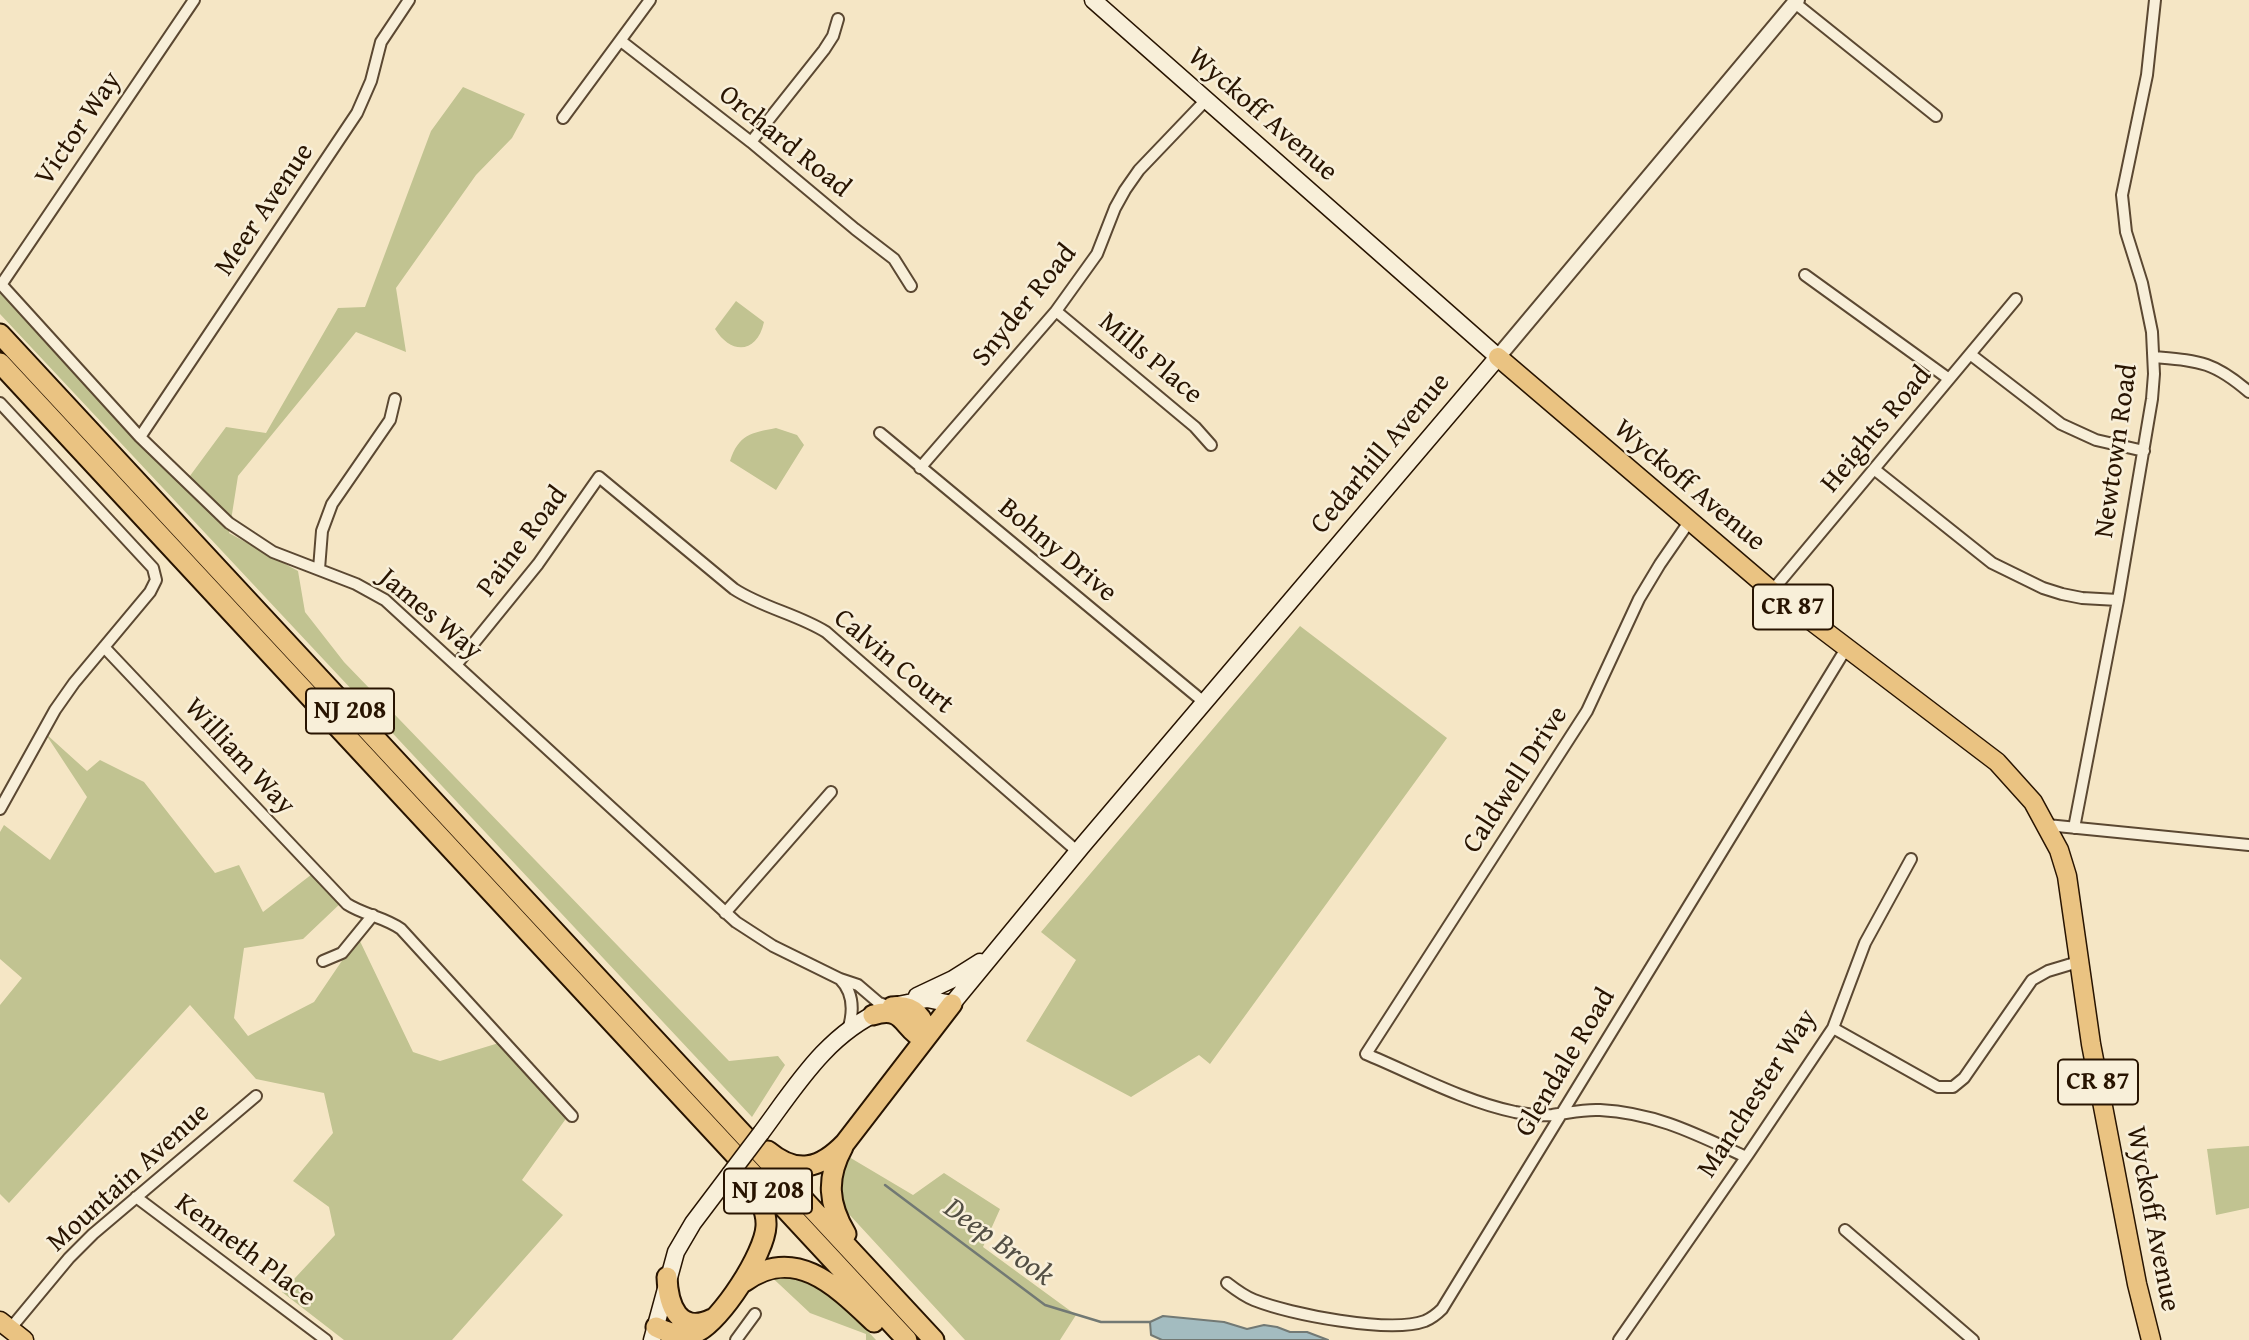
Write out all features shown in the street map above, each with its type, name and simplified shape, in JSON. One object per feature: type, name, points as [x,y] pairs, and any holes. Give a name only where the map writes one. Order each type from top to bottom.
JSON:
[{"type":"highway","name":"NJ 208","points":[[0,334],[934,1340]]},
{"type":"highway","name":"NJ 208","points":[[0,363],[907,1340]]},
{"type":"highway","points":[[700,1088],[770,1153],[788,1164],[808,1167],[819,1164],[845,1143],[952,1003]]},
{"type":"highway","points":[[882,1011],[904,1007],[916,1012],[925,1026],[924,1039]]},
{"type":"highway","points":[[630,1042],[745,1178],[766,1218],[764,1239],[736,1290],[702,1339]]},
{"type":"highway","points":[[845,1143],[831,1178],[830,1190],[835,1213],[848,1236],[919,1323]]},
{"type":"highway","points":[[736,1290],[760,1270],[782,1266],[804,1269],[842,1293],[892,1340]]},
{"type":"highway","points":[[667,1277],[671,1306],[682,1319],[705,1322],[718,1314]]},
{"type":"highway","points":[[653,1337],[670,1333],[688,1335],[705,1327],[718,1314]]},
{"type":"main road","name":"Wyckoff Avenue","points":[[1093,0],[1205,101],[1689,522],[1772,591],[1997,762],[2024,791],[2047,825],[2067,876],[2091,1044],[2134,1271],[2151,1340]]},
{"type":"main road","name":"Cedarhill Avenue","points":[[882,1011],[927,999],[952,1003],[1498,357]]},
{"type":"main road","name":"Cedarhill Avenue","points":[[653,1337],[667,1277],[685,1236],[814,1063],[848,1030],[967,971],[1004,940]]},
{"type":"street","name":"Victor Way","points":[[0,284],[194,0]]},
{"type":"street","name":"Meer Avenue","points":[[140,436],[357,113],[368,89],[381,42],[409,0]]},
{"type":"street","points":[[563,118],[650,0]]},
{"type":"street","name":"Newtown Road","points":[[2074,828],[2118,600],[2152,399],[2154,357],[2149,307],[2126,232],[2122,195],[2147,75],[2155,0]]},
{"type":"street","points":[[1796,1],[1936,117]]},
{"type":"street","name":"Cedarhill Avenue","points":[[1498,357],[1796,1]]},
{"type":"street","points":[[751,142],[824,50],[833,36],[838,19]]},
{"type":"street","name":"Orchard Road","points":[[621,41],[751,142],[894,259],[911,286]]},
{"type":"street","name":"Snyder Road","points":[[920,468],[1056,311],[1097,254],[1115,208],[1139,170],[1205,101]]},
{"type":"street","points":[[1805,275],[1949,379]]},
{"type":"street","name":"James Way","points":[[0,284],[140,436],[209,506],[236,529],[273,552],[356,584],[385,600],[725,913],[760,939],[839,979],[858,985],[879,1003],[882,1011]]},
{"type":"street","name":"Heights Road","points":[[1772,591],[2016,299]]},
{"type":"street","name":"Mills Place","points":[[1056,311],[1195,427],[1211,445]]},
{"type":"street","points":[[1970,354],[2061,425],[2096,440],[2144,452]]},
{"type":"street","points":[[2154,357],[2201,361],[2220,370],[2249,392]]},
{"type":"street","points":[[318,569],[322,531],[332,503],[390,420],[395,399]]},
{"type":"street","points":[[0,403],[153,568],[156,575],[154,587],[55,710],[0,809]]},
{"type":"street","name":"Bohny Drive","points":[[880,433],[1205,703]]},
{"type":"street","points":[[1874,469],[1993,563],[2043,588],[2062,594],[2118,600]]},
{"type":"street","name":"Paine Road","points":[[456,665],[538,564],[599,477]]},
{"type":"street","name":"Calvin Court","points":[[599,477],[734,589],[759,604],[797,617],[826,632],[1078,852]]},
{"type":"street","name":"Caldwell Drive","points":[[1562,1113],[1550,1115],[1516,1112],[1476,1101],[1366,1054],[1587,711],[1639,599],[1689,522]]},
{"type":"street","name":"William Way","points":[[104,648],[347,904],[391,922],[401,929],[572,1116]]},
{"type":"street","name":"Glendale Road","points":[[1227,1283],[1245,1296],[1262,1302],[1340,1321],[1384,1325],[1426,1321],[1442,1309],[1847,648]]},
{"type":"street","points":[[725,913],[831,792]]},
{"type":"street","points":[[2047,825],[2249,845]]},
{"type":"street","name":"Manchester Way","points":[[1619,1340],[1833,1028],[1865,943],[1911,859]]},
{"type":"street","points":[[323,961],[342,953],[373,915]]},
{"type":"street","points":[[1833,1028],[1938,1087],[1953,1087],[1964,1078],[2032,980],[2048,971],[2078,962]]},
{"type":"street","points":[[839,979],[851,998],[852,1012],[848,1030]]},
{"type":"street","name":"Mountain Avenue","points":[[7,1328],[93,1234],[256,1096]]},
{"type":"street","points":[[1562,1113],[1578,1109],[1598,1109],[1644,1115],[1679,1126],[1746,1157]]},
{"type":"street","name":"Kenneth Place","points":[[136,1197],[327,1340]]},
{"type":"street","points":[[1845,1230],[1973,1340]]},
{"type":"street","points":[[736,1340],[755,1314]]},
{"type":"green space","points":[[463,87],[525,114],[512,138],[476,175],[396,288],[406,352],[356,332],[238,476],[229,533],[298,571],[305,612],[344,662],[729,1061],[778,1056],[785,1065],[752,1117],[0,314],[0,291],[184,484],[226,427],[266,433],[338,308],[365,307],[431,131]]},
{"type":"green space","points":[[736,301],[764,322],[756,340],[743,347],[728,343],[715,329]]},
{"type":"green space","points":[[776,428],[797,435],[804,445],[776,490],[730,461],[737,445],[747,436]]},
{"type":"green space","points":[[1300,626],[1447,738],[1210,1064],[1199,1055],[1131,1097],[1026,1041],[1076,960],[1041,932]]},
{"type":"green space","points":[[45,733],[87,771],[100,760],[144,782],[215,873],[239,865],[263,912],[316,871],[343,901],[303,939],[244,948],[234,1018],[248,1036],[314,1002],[358,937],[413,1052],[440,1061],[502,1042],[570,1113],[522,1180],[563,1215],[452,1340],[344,1340],[282,1292],[335,1235],[329,1207],[293,1181],[333,1133],[324,1093],[256,1079],[190,1005],[9,1203],[0,1194],[0,1005],[22,978],[0,959],[0,832],[4,825],[50,860],[87,797]]},
{"type":"green space","points":[[2249,1146],[2249,1208],[2216,1215],[2207,1149]]},
{"type":"green space","points":[[849,1157],[913,1195],[944,1173],[1000,1209],[983,1247],[1076,1315],[1060,1340],[965,1340],[835,1199]]},
{"type":"green space","points":[[810,1269],[876,1340],[866,1340],[866,1334],[810,1313],[764,1270]]},
{"type":"water","points":[[1163,1316],[1224,1322],[1247,1329],[1264,1325],[1290,1332],[1307,1332],[1328,1340],[1162,1340],[1151,1335],[1150,1322]]},
{"type":"waterway","name":"Deep Brook","points":[[885,1185],[1045,1305],[1101,1322],[1150,1322]]}]
